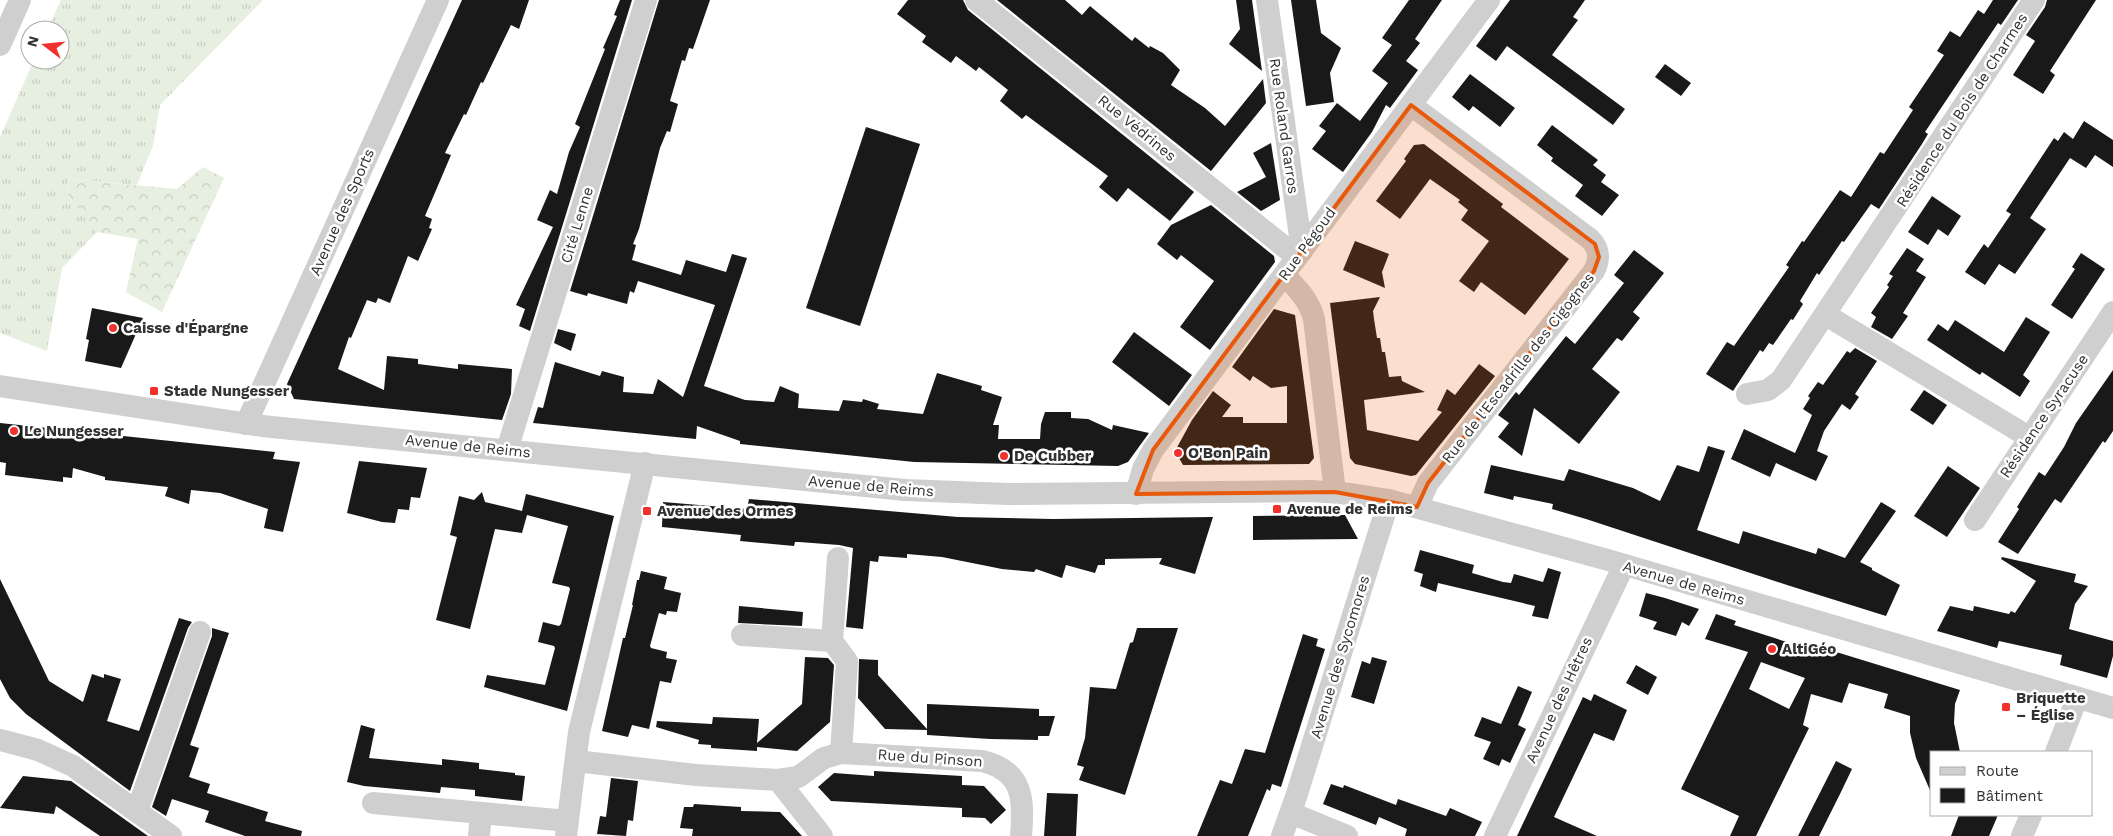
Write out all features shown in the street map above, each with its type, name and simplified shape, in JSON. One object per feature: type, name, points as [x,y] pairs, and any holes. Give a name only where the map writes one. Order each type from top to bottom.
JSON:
[{"type":"street","points":[[0,45],[20,0]]},
{"type":"street","name":"Avenue des Sports","points":[[246,424],[438,0]]},
{"type":"street","name":"Cité Lenne","points":[[507,450],[646,0]]},
{"type":"street","name":"Rue Védrines","points":[[976,0],[1299,254]]},
{"type":"street","name":"Rue Roland Garros","points":[[1267,0],[1299,254]]},
{"type":"street","name":"Rue Pégoud","points":[[1136,494],[1143,469],[1153,450],[1489,0]]},
{"type":"street","name":"Résidence du Bois de Charmes","points":[[1747,394],[1768,390],[1781,380],[2034,0]]},
{"type":"street","name":"Rue de l'Escadrille des Cigognes","points":[[1411,105],[1590,239],[1595,244],[1599,257],[1594,271],[1428,483],[1417,507]]},
{"type":"street","points":[[1284,275],[1300,290],[1307,301],[1314,319],[1335,492]]},
{"type":"street","name":"Résidence Syracuse","points":[[1975,520],[2113,312]]},
{"type":"street","points":[[1826,315],[2029,437]]},
{"type":"street","name":"Avenue de Reims","points":[[0,378],[25,388]]},
{"type":"street","name":"Avenue de Reims","points":[[0,386],[25,388],[246,424],[919,491],[1008,494],[1335,492],[1389,500],[1624,565],[2113,708]]},
{"type":"street","points":[[373,803],[480,813],[567,829],[581,725],[645,463]]},
{"type":"street","name":"Avenue des Sycomores","points":[[1282,836],[1291,813],[1389,500]]},
{"type":"street","points":[[838,558],[832,641],[847,661],[841,753]]},
{"type":"street","name":"Avenue des Hêtres","points":[[1495,836],[1624,565]]},
{"type":"street","points":[[137,812],[200,632]]},
{"type":"street","points":[[742,635],[832,641]]},
{"type":"street","points":[[2056,751],[2077,698]]},
{"type":"street","points":[[0,740],[38,750],[63,760],[92,778],[171,836]]},
{"type":"street","name":"Rue du Pinson","points":[[576,761],[696,775],[778,780],[798,777],[824,758],[841,753],[982,760],[991,763],[1014,779],[1022,795],[1021,836]]},
{"type":"street","points":[[778,780],[822,836]]},
{"type":"street","points":[[479,836],[480,813]]},
{"type":"street","points":[[1291,813],[1347,836]]},
{"type":"street","points":[[2022,836],[2031,816]]},
{"type":"highlighted area","points":[[1411,105],[1595,244],[1599,257],[1594,271],[1428,483],[1417,507],[1335,492],[1136,494],[1153,450]]},
{"type":"green space","points":[[61,0],[263,0],[160,105],[153,146],[137,185],[69,179],[67,194],[97,232],[62,268],[47,351],[0,333],[0,137],[30,70],[70,70],[70,20],[52,20]]},
{"type":"green space","points":[[203,167],[224,178],[162,312],[126,292],[138,239],[97,232],[67,194],[69,179],[177,189]]},
{"type":"building","points":[[462,0],[529,0],[519,29],[511,25],[483,83],[481,82],[466,115],[464,114],[445,153],[451,155],[425,216],[432,219],[429,228],[432,229],[418,261],[408,256],[390,303],[378,298],[376,303],[367,300],[351,338],[349,337],[338,369],[384,390],[387,356],[418,359],[418,364],[458,369],[458,364],[512,369],[511,394],[502,420],[294,399],[287,384]]},
{"type":"building","points":[[620,0],[632,0],[530,331],[519,326],[525,309],[516,305],[553,227],[537,220],[550,190],[557,194],[569,152],[580,127],[575,124],[617,16],[614,15]]},
{"type":"building","points":[[659,0],[710,0],[693,49],[689,48],[685,61],[682,60],[670,101],[678,104],[670,132],[667,131],[660,148],[639,229],[633,244],[636,245],[632,260],[681,275],[686,260],[726,272],[732,254],[747,258],[704,386],[745,400],[774,402],[780,386],[799,394],[798,408],[839,411],[843,400],[862,402],[863,399],[879,404],[877,409],[923,414],[937,373],[982,386],[981,390],[1002,397],[993,425],[999,425],[998,439],[1040,439],[1041,424],[1045,412],[1071,412],[1071,418],[1088,419],[1112,430],[1113,425],[1149,433],[1128,462],[1118,466],[914,462],[740,444],[740,441],[697,426],[696,439],[533,423],[538,407],[543,408],[555,362],[600,376],[602,371],[624,377],[623,392],[653,394],[658,379],[683,397],[715,305],[638,281],[634,293],[630,291],[627,304],[588,293],[587,296],[570,291]]},
{"type":"building","points":[[908,0],[963,0],[968,10],[1194,192],[1170,221],[1128,188],[1117,202],[1099,187],[1108,176],[1026,115],[1022,119],[1000,101],[1008,90],[979,67],[976,71],[956,56],[951,63],[922,42],[926,36],[897,14]]},
{"type":"building","points":[[997,0],[1065,0],[1082,15],[1090,6],[1132,41],[1135,37],[1149,48],[1150,46],[1163,53],[1180,70],[1171,85],[1205,108],[1225,126],[1263,79],[1266,103],[1211,171]]},
{"type":"building","points":[[1236,0],[1252,0],[1262,71],[1229,44],[1240,29]]},
{"type":"building","points":[[1291,0],[1316,0],[1321,33],[1341,48],[1330,73],[1334,102],[1306,106]]},
{"type":"building","points":[[1409,0],[1442,0],[1415,39],[1420,43],[1406,61],[1418,70],[1390,108],[1386,105],[1372,132],[1343,172],[1312,149],[1326,131],[1319,126],[1337,103],[1360,121],[1388,83],[1372,71],[1392,45],[1382,38]]},
{"type":"building","points":[[1510,0],[1585,0],[1573,17],[1578,20],[1552,55],[1625,109],[1613,125],[1507,46],[1496,61],[1476,46]]},
{"type":"building","points":[[1993,0],[2018,0],[2001,25],[1998,23],[1925,132],[1928,134],[1879,209],[1871,204],[1844,242],[1842,241],[1819,275],[1817,273],[1800,301],[1803,304],[1793,320],[1791,319],[1773,345],[1769,343],[1763,352],[1760,350],[1733,391],[1706,374],[1727,342],[1734,346],[1789,267],[1786,265],[1802,241],[1804,242],[1840,190],[1851,197],[1880,152],[1884,154],[1913,110],[1909,107],[1944,55],[1937,51],[1950,31],[1960,37],[1978,10],[1984,14]]},
{"type":"building","points":[[2047,0],[2096,0],[2050,71],[2055,75],[2043,94],[2013,75],[2035,41],[2026,35],[2045,7]]},
{"type":"building","points":[[1665,64],[1691,83],[1681,96],[1655,77]]},
{"type":"building","points":[[1470,74],[1515,108],[1500,127],[1473,106],[1469,111],[1452,97]]},
{"type":"building","points":[[2084,121],[2113,140],[2113,167],[2095,155],[2086,168],[2070,158],[2030,218],[2046,229],[2015,274],[1999,264],[1985,285],[1965,272],[1984,244],[1988,248],[2011,214],[2006,211],[2054,138],[2058,141],[2064,132],[2073,139]]},
{"type":"building","points":[[1552,125],[1598,160],[1593,165],[1606,175],[1601,182],[1619,195],[1602,216],[1575,196],[1583,185],[1551,161],[1553,158],[1537,145]]},
{"type":"building","points":[[866,127],[920,144],[860,326],[806,308]]},
{"type":"building","points":[[1271,143],[1280,200],[1261,211],[1237,192],[1266,177],[1253,153]]},
{"type":"building","points":[[1424,144],[1503,204],[1501,207],[1569,259],[1525,315],[1481,282],[1474,292],[1459,281],[1489,241],[1461,220],[1468,210],[1458,202],[1460,200],[1430,179],[1400,219],[1376,201],[1406,161],[1404,159],[1414,145]]},
{"type":"building","points":[[1932,196],[1961,216],[1948,236],[1938,229],[1928,245],[1908,232]]},
{"type":"building","points":[[1211,205],[1274,256],[1275,262],[1210,350],[1180,327],[1214,281],[1181,255],[1177,260],[1157,244],[1171,225]]},
{"type":"building","points":[[1355,241],[1389,254],[1382,272],[1385,288],[1343,270]]},
{"type":"building","points":[[1907,248],[1924,259],[1916,271],[1926,277],[1903,313],[1908,316],[1892,339],[1871,327],[1876,317],[1871,313],[1889,287],[1887,285],[1893,276],[1889,274]]},
{"type":"building","points":[[1634,250],[1664,273],[1633,312],[1640,318],[1622,341],[1617,338],[1592,369],[1620,392],[1579,444],[1534,408],[1522,456],[1498,437],[1509,423],[1498,415],[1516,392],[1519,395],[1566,336],[1575,344],[1624,283],[1614,275]]},
{"type":"building","points":[[2081,253],[2105,269],[2072,319],[2051,305],[2075,269],[2072,267]]},
{"type":"building","points":[[1380,297],[1373,311],[1377,338],[1380,338],[1382,352],[1385,352],[1389,377],[1401,376],[1402,381],[1425,392],[1364,400],[1367,430],[1418,441],[1442,412],[1437,410],[1447,389],[1455,395],[1479,364],[1495,376],[1416,475],[1411,476],[1355,464],[1350,458],[1330,303]]},
{"type":"building","name":"Caisse d'Épargne","points":[[92,308],[143,318],[121,368],[85,361],[89,340],[86,339]]},
{"type":"building","points":[[1274,309],[1295,315],[1314,458],[1309,464],[1183,465],[1175,451],[1192,420],[1213,391],[1231,405],[1222,417],[1243,417],[1243,423],[1287,423],[1287,386],[1271,388],[1253,376],[1250,381],[1232,367]]},
{"type":"building","points":[[2026,317],[2050,332],[2023,375],[2030,381],[2020,397],[1982,372],[1980,375],[1927,340],[1938,324],[1948,331],[1955,320],[2004,352]]},
{"type":"building","points":[[558,329],[576,334],[571,351],[554,343]]},
{"type":"building","points":[[1134,332],[1192,375],[1169,406],[1112,362]]},
{"type":"building","points":[[1855,348],[1877,361],[1855,394],[1859,397],[1850,410],[1842,404],[1824,431],[1817,451],[1828,456],[1816,481],[1776,463],[1770,477],[1731,459],[1744,429],[1795,453],[1812,415],[1803,409],[1810,398],[1808,396],[1818,382],[1823,385],[1847,351],[1850,353]]},
{"type":"building","points":[[2113,370],[2113,431],[2105,443],[2103,441],[2061,503],[2055,499],[2018,554],[1998,542],[2039,472],[2045,476],[2064,447],[2076,423]]},
{"type":"building","points":[[1924,390],[1947,405],[1933,425],[1910,410]]},
{"type":"building","points":[[0,423],[275,452],[273,459],[300,462],[283,532],[264,528],[268,509],[220,493],[191,490],[189,504],[165,496],[168,487],[105,480],[105,477],[73,468],[72,478],[63,477],[63,482],[5,475],[6,463],[0,462]]},
{"type":"building","points":[[1708,446],[1725,451],[1697,530],[1739,544],[1743,531],[1816,554],[1818,548],[1845,558],[1881,502],[1896,511],[1860,562],[1900,585],[1886,616],[1552,509],[1553,504],[1514,496],[1513,500],[1484,493],[1491,465],[1564,481],[1569,469],[1633,488],[1660,501],[1677,465],[1699,472]]},
{"type":"building","points":[[359,461],[427,468],[420,498],[411,497],[409,510],[398,509],[395,523],[382,522],[347,513]]},
{"type":"building","points":[[1948,466],[1980,488],[1947,537],[1914,516]]},
{"type":"building","points":[[482,492],[485,502],[522,511],[526,494],[614,516],[567,711],[484,687],[487,675],[545,685],[555,648],[554,646],[538,642],[543,622],[559,626],[561,624],[570,589],[569,587],[552,583],[568,526],[527,515],[522,533],[495,529],[470,629],[436,620],[457,537],[450,535],[459,496],[474,500]]},
{"type":"building","points":[[749,499],[958,517],[1053,519],[1213,517],[1195,574],[1159,564],[1162,558],[1105,559],[1105,565],[1098,565],[1095,573],[1066,565],[1062,578],[1036,569],[1034,572],[1002,569],[942,557],[907,554],[907,558],[879,556],[878,562],[870,561],[863,629],[846,627],[853,548],[799,542],[795,542],[794,546],[740,541],[741,535],[662,527],[663,502],[747,509]]},
{"type":"building","points":[[1345,515],[1358,539],[1253,540],[1253,516]]},
{"type":"building","points":[[1420,550],[1474,565],[1472,573],[1503,582],[1511,583],[1514,574],[1543,582],[1548,568],[1561,572],[1548,619],[1532,616],[1535,606],[1438,583],[1436,592],[1420,586],[1423,574],[1414,571]]},
{"type":"building","points":[[2002,557],[2076,574],[2074,582],[2088,586],[2075,604],[2069,629],[2113,641],[2113,656],[2107,678],[2060,665],[2062,655],[1999,641],[1997,648],[1937,631],[1950,606],[1973,611],[1974,606],[2009,614],[2011,611],[2015,613],[2036,581],[2001,559]]},
{"type":"building","points":[[641,571],[667,577],[664,589],[681,593],[677,612],[667,611],[666,615],[659,613],[650,646],[651,648],[667,652],[666,658],[677,660],[671,683],[660,681],[649,729],[632,725],[628,737],[602,731],[623,638],[625,638],[633,605],[637,580],[639,580]]},
{"type":"building","points":[[0,579],[49,681],[83,702],[92,674],[104,678],[104,674],[121,679],[107,721],[139,731],[179,618],[192,622],[188,628],[130,791],[26,714],[10,698],[0,679]]},
{"type":"building","points":[[1646,593],[1699,609],[1689,626],[1682,622],[1676,636],[1653,629],[1657,622],[1639,616]]},
{"type":"building","points":[[739,606],[803,612],[802,626],[738,623]]},
{"type":"building","points":[[1716,614],[1736,621],[1734,625],[1818,652],[1820,647],[1960,690],[1955,704],[1954,723],[1960,751],[1930,751],[1930,790],[1916,758],[1910,733],[1910,716],[1884,708],[1888,694],[1849,683],[1842,703],[1811,694],[1803,725],[1809,728],[1756,836],[1730,836],[1739,816],[1681,789],[1748,652],[1705,639]],"holes":[[[1761,662],[1805,678],[1789,709],[1749,689]]]},
{"type":"building","points":[[212,628],[229,633],[190,745],[199,748],[189,777],[210,784],[207,793],[268,812],[265,821],[302,831],[301,836],[245,836],[205,822],[209,811],[172,799],[166,816],[152,807],[212,636]]},
{"type":"building","points":[[1137,628],[1178,628],[1125,795],[1079,780],[1084,767],[1077,765],[1085,738],[1090,687],[1116,689],[1130,643],[1133,642]]},
{"type":"building","points":[[1303,634],[1318,639],[1316,646],[1325,649],[1281,787],[1272,784],[1270,791],[1267,789],[1248,836],[1197,836],[1220,780],[1232,784],[1245,749],[1265,753]]},
{"type":"building","points":[[805,657],[828,658],[834,665],[830,722],[797,751],[757,747],[757,751],[711,748],[711,745],[698,744],[699,740],[656,727],[657,721],[712,724],[713,717],[759,719],[757,743],[802,704]]},
{"type":"building","points":[[1372,657],[1387,661],[1374,704],[1351,697],[1362,661],[1370,664]]},
{"type":"building","points":[[859,659],[878,660],[878,675],[927,729],[927,704],[1039,709],[1039,716],[1055,716],[1049,736],[1038,736],[1038,740],[990,739],[927,735],[927,730],[885,729],[858,698]]},
{"type":"building","points":[[1636,665],[1657,677],[1648,695],[1626,683]]},
{"type":"building","points":[[1518,686],[1532,692],[1518,725],[1526,729],[1510,763],[1502,759],[1499,766],[1483,759],[1491,742],[1474,736],[1482,717],[1501,724]]},
{"type":"building","points":[[1594,694],[1627,710],[1614,741],[1594,733],[1554,817],[1597,836],[1517,836],[1583,697],[1591,701]]},
{"type":"building","points":[[361,725],[375,729],[369,758],[442,765],[442,759],[479,763],[479,769],[515,773],[515,775],[525,776],[522,801],[475,796],[475,790],[441,787],[440,793],[364,786],[347,782]]},
{"type":"building","points":[[1836,761],[1852,769],[1819,836],[1798,836]]},
{"type":"building","points":[[874,771],[962,776],[962,785],[984,786],[1006,810],[991,824],[985,818],[962,817],[962,808],[831,801],[818,787],[834,773],[874,776]]},
{"type":"building","points":[[23,776],[71,781],[148,836],[100,836],[56,806],[54,814],[0,808]]},
{"type":"building","points":[[611,778],[638,781],[633,821],[628,820],[626,836],[597,834],[600,816],[606,817]]},
{"type":"building","points":[[1331,784],[1343,788],[1344,785],[1396,805],[1398,799],[1446,816],[1450,808],[1482,822],[1475,836],[1405,836],[1407,829],[1379,817],[1376,825],[1323,804]]},
{"type":"building","points":[[1047,793],[1078,794],[1076,836],[1044,836]]},
{"type":"building","points":[[694,804],[741,807],[741,811],[780,812],[802,836],[692,836],[693,829],[680,828],[684,807],[693,807]]},
{"type":"building","points":[[1959,816],[1998,816],[1989,836],[1951,836]]},
{"type":"place","name":"Caisse d'Épargne","points":[[113,328]]},
{"type":"place","name":"Stade Nungesser","points":[[154,391]]},
{"type":"place","name":"Le Nungesser","points":[[14,431]]},
{"type":"place","name":"O'Bon Pain","points":[[1178,453]]},
{"type":"place","name":"De Cubber","points":[[1004,456]]},
{"type":"place","name":"Avenue de Reims","points":[[1277,509]]},
{"type":"place","name":"Avenue des Ormes","points":[[647,511]]},
{"type":"place","name":"AltiGéo","points":[[1772,649]]},
{"type":"place","name":"Briquette – Église","points":[[2006,707]]}]
